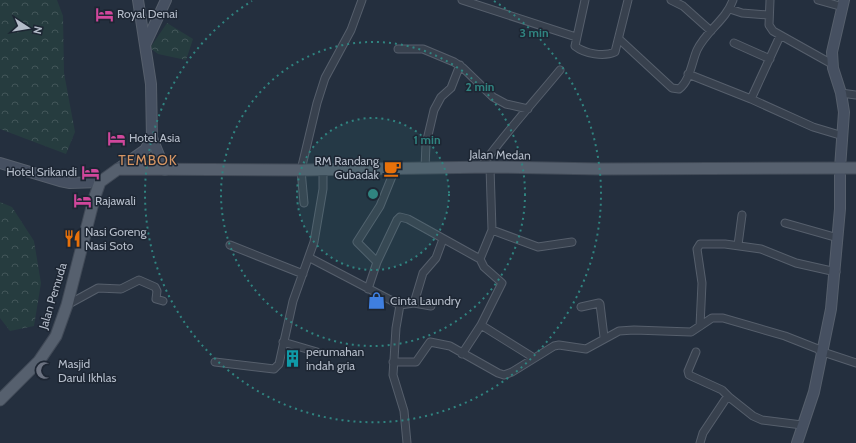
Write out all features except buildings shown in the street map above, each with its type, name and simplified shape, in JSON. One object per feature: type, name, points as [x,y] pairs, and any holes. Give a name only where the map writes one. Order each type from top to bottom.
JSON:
[{"type":"main road","name":"Jalan Medan","points":[[118,169],[323,170],[486,167],[629,170],[856,168]]},
{"type":"main road","points":[[100,182],[118,169]]},
{"type":"main road","name":"Jalan Pemuda","points":[[2,394],[45,353],[56,336],[67,306],[94,199],[100,182]]},
{"type":"street","points":[[138,0],[151,84],[152,138],[165,170]]},
{"type":"street","points":[[145,45],[166,0]]},
{"type":"street","points":[[304,203],[302,170],[322,87],[351,30],[362,0]]},
{"type":"street","points":[[462,0],[576,37]]},
{"type":"street","points":[[585,0],[574,44],[577,48],[585,51],[608,55],[615,52],[628,0]]},
{"type":"street","points":[[671,0],[683,6],[711,32]]},
{"type":"street","points":[[619,39],[672,88],[675,89],[682,87],[704,38],[711,32],[730,9],[733,0]]},
{"type":"street","points":[[770,0],[768,15],[769,25],[780,36],[832,64]]},
{"type":"street","points":[[797,443],[814,392],[823,353],[836,272],[840,168],[843,136],[844,112],[841,93],[832,64],[834,37],[844,4],[818,0]]},
{"type":"street","points":[[730,9],[742,14],[768,15]]},
{"type":"street","points":[[751,99],[780,36]]},
{"type":"street","points":[[734,42],[770,59]]},
{"type":"street","points":[[398,49],[423,49],[460,65],[492,97],[506,104],[528,110]]},
{"type":"street","points":[[425,168],[426,144],[434,110],[441,97],[451,88],[460,65]]},
{"type":"street","points":[[480,259],[492,230],[486,167],[502,137],[528,110],[560,70]]},
{"type":"street","points":[[688,74],[751,99],[813,127],[843,136]]},
{"type":"street","points":[[841,93],[856,95]]},
{"type":"street","points":[[118,169],[144,150],[152,138]]},
{"type":"street","points":[[0,162],[65,182],[100,182]]},
{"type":"street","points":[[377,262],[357,242],[380,206],[395,169]]},
{"type":"street","points":[[215,362],[274,369],[280,364],[283,342],[293,301],[310,258],[322,203],[323,170]]},
{"type":"street","points":[[738,245],[742,214]]},
{"type":"street","points":[[368,289],[377,262],[397,220],[400,218],[408,219],[480,259],[484,267],[502,283],[481,325],[462,354]]},
{"type":"street","points":[[785,223],[838,238]]},
{"type":"street","points":[[492,230],[538,247],[572,242]]},
{"type":"street","points":[[414,303],[422,273],[436,258],[443,239]]},
{"type":"street","points":[[700,326],[702,283],[698,246],[700,244],[738,245],[761,249],[796,264],[836,272]]},
{"type":"street","points":[[230,245],[303,274]]},
{"type":"street","points":[[310,258],[400,305],[414,303],[431,306]]},
{"type":"street","points":[[67,306],[98,288],[121,289],[139,280],[155,287],[157,291],[156,299],[163,302]]},
{"type":"street","points":[[581,307],[600,304],[604,337]]},
{"type":"street","points":[[400,305],[396,328],[393,375],[404,411],[407,443]]},
{"type":"street","points":[[393,362],[416,362],[430,342],[450,346],[462,354],[504,375],[512,372],[554,346],[559,345],[586,349],[604,337],[625,330],[683,333],[691,332],[712,318],[723,318],[784,336],[818,349],[823,353],[856,363]]},
{"type":"street","points":[[481,325],[534,358]]},
{"type":"street","points":[[283,342],[318,352]]},
{"type":"street","points":[[696,352],[688,371],[689,375],[722,390],[753,416],[762,420],[802,425]]},
{"type":"street","points":[[700,443],[703,432],[725,400],[729,397]]},
{"type":"green space","points":[[0,0],[57,0],[63,16],[64,73],[75,132],[66,154],[0,129]]},
{"type":"green space","points":[[167,23],[193,39],[186,60],[158,54],[150,48]]},
{"type":"green space","points":[[0,202],[12,207],[34,241],[41,283],[34,326],[10,331],[0,318]]},
{"type":"place","name":"Royal Denai","points":[[104,14]]},
{"type":"place","name":"Hotel Asia","points":[[116,138]]},
{"type":"place","name":"RM Randang Gubadak","points":[[392,168]]},
{"type":"place","name":"Hotel Srikandi","points":[[90,172]]},
{"type":"place","name":"Rajawali","points":[[82,201]]},
{"type":"place","name":"Nasi Goreng Nasi Soto","points":[[72,239]]},
{"type":"place","name":"Cinta Laundry","points":[[377,301]]},
{"type":"place","name":"perumahan indah gria","points":[[293,359]]},
{"type":"place","name":"Masjid Darul Ikhlas","points":[[45,371]]},
{"type":"district","name":"TEMBOK","points":[[148,160]]}]
